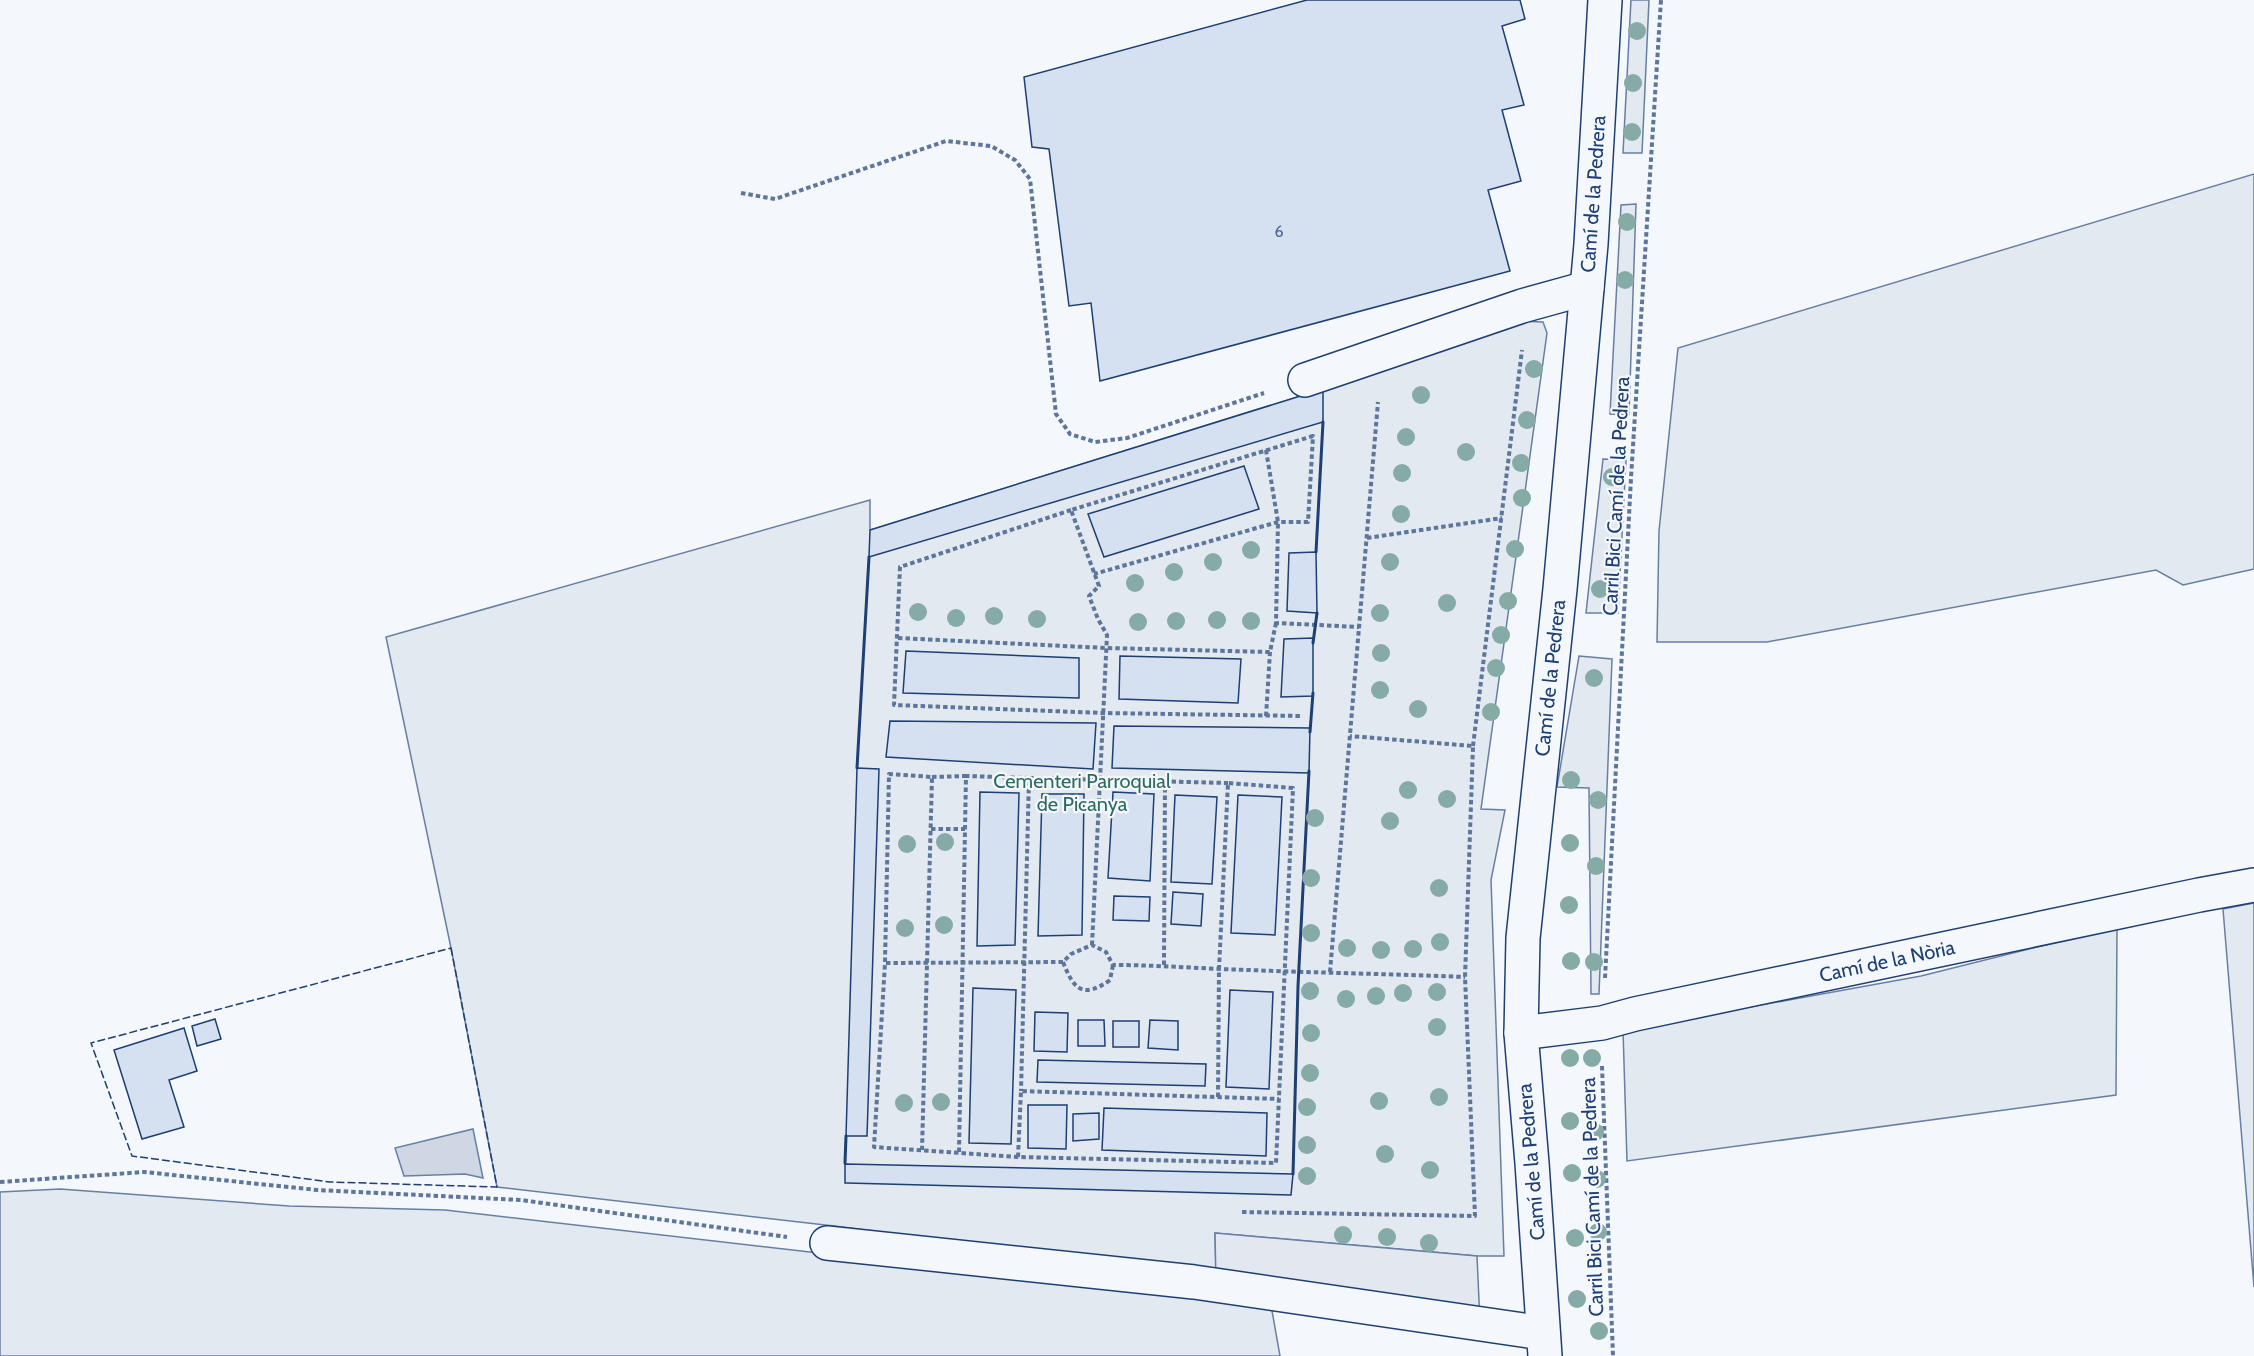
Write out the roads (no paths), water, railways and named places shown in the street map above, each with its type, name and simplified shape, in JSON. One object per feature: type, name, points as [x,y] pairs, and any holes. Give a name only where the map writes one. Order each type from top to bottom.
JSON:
[{"type":"street","name":"Camí de la Pedrera","points":[[1544,1344],[1521,1033],[1522,938],[1560,589],[1587,288],[1605,0]]},
{"type":"street","points":[[1305,380],[1522,306],[1587,288]]},
{"type":"street","name":"Camí de la Nòria","points":[[1521,1033],[1602,1023],[2199,894],[2254,885]]},
{"type":"street","points":[[827,1243],[1194,1282],[1544,1344]]},
{"type":"park label","name":"Cementeri Parroquial de Picanya","points":[[1082,792]]}]
